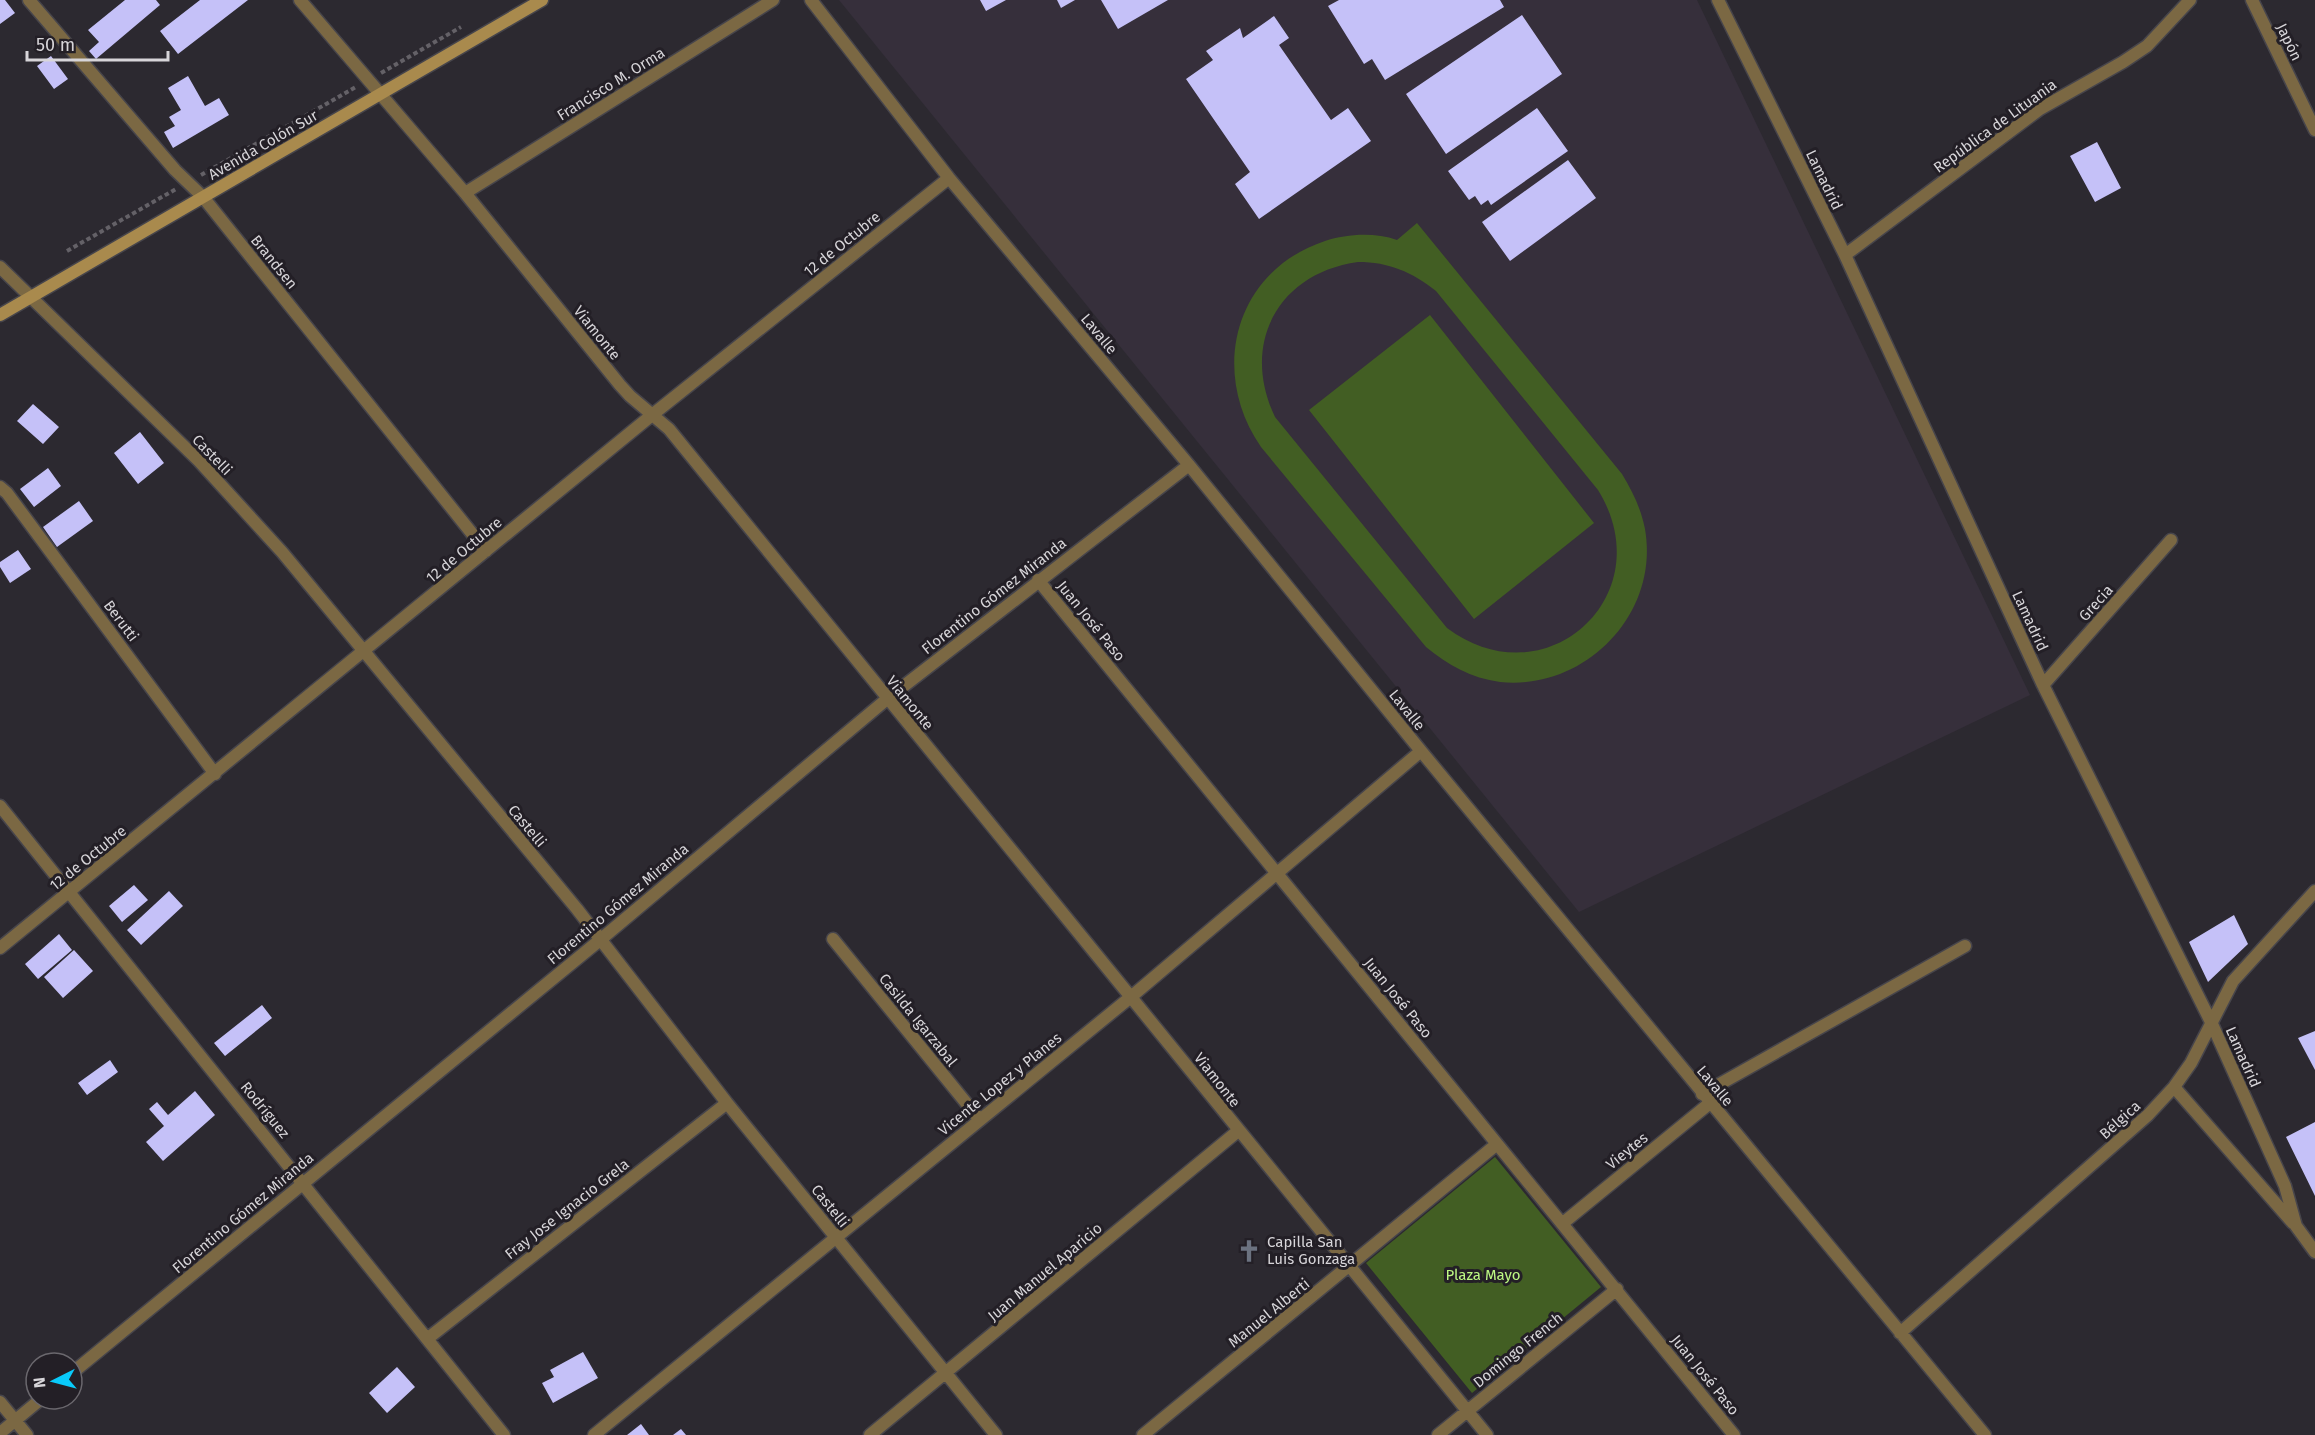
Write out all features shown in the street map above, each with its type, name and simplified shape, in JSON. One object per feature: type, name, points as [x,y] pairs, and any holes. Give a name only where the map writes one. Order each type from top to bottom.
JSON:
[{"type":"main road","name":"Avenida Colón Sur","points":[[0,315],[542,0]]},
{"type":"street","name":"Brandsen","points":[[29,0],[203,197],[486,551]]},
{"type":"street","name":"Viamonte","points":[[300,0],[465,193],[620,385],[669,429],[1487,1435]]},
{"type":"street","name":"Francisco M. Orma","points":[[465,193],[773,0]]},
{"type":"street","name":"Lavalle","points":[[811,0],[949,178],[1189,465],[1420,751],[1985,1435]]},
{"type":"street","name":"Lamadrid","points":[[1718,0],[1845,255],[2043,685],[2212,1024],[2285,1186],[2296,1226],[2315,1252]]},
{"type":"street","name":"República de Lituania","points":[[1845,255],[2040,109],[2147,46],[2190,0]]},
{"type":"street","name":"Japón","points":[[2252,0],[2312,114],[2315,130]]},
{"type":"street","name":"12 de Octubre","points":[[0,948],[652,415],[949,178]]},
{"type":"street","name":"Castelli","points":[[0,267],[199,461],[282,552],[577,909],[727,1103],[996,1435]]},
{"type":"street","name":"Florentino Gómez Miranda","points":[[84,1363],[600,940],[887,699],[1189,465]]},
{"type":"street","name":"Berutti","points":[[0,487],[7,493],[215,774]]},
{"type":"street","name":"Grecia","points":[[2043,685],[2172,540]]},
{"type":"street","name":"Juan José Paso","points":[[1038,580],[1734,1435]]},
{"type":"street","name":"Vicente Lopez y Planes","points":[[594,1435],[1132,996],[1420,751]]},
{"type":"street","name":"Rodríguez","points":[[0,806],[504,1435]]},
{"type":"street","name":"Bélgica","points":[[1900,1333],[2148,1115],[2174,1088],[2212,1024],[2233,981],[2315,891]]},
{"type":"street","name":"Casilda Igarzabal","points":[[833,939],[980,1120]]},
{"type":"street","name":"Vieytes","points":[[1563,1223],[1706,1099],[1965,946]]},
{"type":"street","points":[[2174,1088],[2296,1226]]},
{"type":"street","name":"Fray Jose Ignacio Grela","points":[[427,1339],[727,1103]]},
{"type":"street","name":"Juan Manuel Aparicio","points":[[870,1435],[1238,1131]]},
{"type":"street","name":"Manuel Alberti","points":[[1143,1435],[1497,1144]]},
{"type":"street","name":"Domingo French","points":[[1438,1435],[1617,1289]]},
{"type":"street","points":[[0,1402],[27,1435]]},
{"type":"street","points":[[0,1433],[26,1411]]},
{"type":"path","points":[[67,251],[469,22]]},
{"type":"shaded area","points":[[839,0],[1697,0],[2030,695],[1579,912]]},
{"type":"green space","points":[[1417,223],[1622,474],[1639,508],[1645,529],[1647,561],[1640,590],[1628,618],[1610,641],[1587,660],[1560,674],[1531,682],[1489,680],[1460,670],[1426,647],[1261,447],[1245,418],[1236,387],[1234,357],[1239,327],[1251,300],[1269,275],[1294,255],[1325,241],[1351,235],[1370,235],[1397,240]],"holes":[[[1358,262],[1369,262],[1400,269],[1436,291],[1598,490],[1614,529],[1616,566],[1605,599],[1584,626],[1555,645],[1522,652],[1485,648],[1447,628],[1275,417],[1265,390],[1262,364],[1265,339],[1273,316],[1287,297],[1306,281],[1330,269]]]},
{"type":"green space","points":[[1430,315],[1594,523],[1474,619],[1309,410]]},
{"type":"green space","name":"Plaza Mayo","points":[[1495,1157],[1601,1287],[1472,1393],[1366,1263]]},
{"type":"building","points":[[0,0],[5,0],[15,13],[0,24]]},
{"type":"building","points":[[125,0],[156,0],[160,5],[96,59],[89,51],[99,42],[88,30]]},
{"type":"building","points":[[200,0],[248,0],[178,54],[160,31]]},
{"type":"building","points":[[980,0],[1006,0],[986,11]]},
{"type":"building","points":[[1057,0],[1075,0],[1061,8]]},
{"type":"building","points":[[1101,0],[1168,0],[1118,29]]},
{"type":"building","points":[[1339,0],[1500,0],[1504,7],[1385,80],[1372,59],[1364,64],[1328,6]]},
{"type":"building","points":[[1522,15],[1562,74],[1446,154],[1406,94]]},
{"type":"building","points":[[1274,16],[1289,38],[1279,45],[1331,120],[1348,108],[1371,141],[1259,219],[1235,184],[1250,172],[1186,79],[1213,60],[1206,51],[1240,28],[1243,38]]},
{"type":"building","points":[[51,56],[68,79],[54,89],[37,66]]},
{"type":"building","points":[[188,76],[205,106],[219,98],[229,115],[173,148],[164,132],[175,126],[169,117],[181,110],[168,88]]},
{"type":"building","points":[[1537,108],[1568,151],[1491,205],[1488,200],[1481,205],[1475,196],[1469,200],[1448,171]]},
{"type":"building","points":[[2097,142],[2121,188],[2095,202],[2070,156]]},
{"type":"building","points":[[1568,160],[1596,198],[1510,261],[1482,222]]},
{"type":"building","points":[[33,404],[59,427],[43,444],[17,421]]},
{"type":"building","points":[[140,432],[164,463],[138,484],[114,453]]},
{"type":"building","points":[[48,468],[61,486],[34,507],[20,489]]},
{"type":"building","points":[[79,501],[93,521],[57,547],[43,527]]},
{"type":"building","points":[[18,550],[31,569],[10,583],[0,567],[0,562]]},
{"type":"building","points":[[134,885],[148,900],[122,922],[109,906]]},
{"type":"building","points":[[169,891],[183,906],[141,945],[127,930]]},
{"type":"building","points":[[2234,915],[2248,944],[2208,982],[2189,942]]},
{"type":"building","points":[[59,934],[72,950],[38,979],[25,964]]},
{"type":"building","points":[[74,950],[93,971],[63,998],[44,977]]},
{"type":"building","points":[[262,1005],[272,1018],[225,1056],[214,1043]]},
{"type":"building","points":[[2315,1031],[2315,1070],[2298,1038]]},
{"type":"building","points":[[110,1060],[118,1072],[87,1095],[78,1083]]},
{"type":"building","points":[[195,1091],[215,1115],[163,1161],[146,1142],[164,1126],[149,1109],[157,1102],[168,1115]]},
{"type":"building","points":[[2315,1122],[2315,1196],[2286,1137]]},
{"type":"building","points":[[583,1352],[598,1378],[553,1403],[542,1383],[554,1377],[550,1370]]},
{"type":"building","points":[[397,1367],[415,1387],[387,1413],[369,1393]]},
{"type":"building","points":[[641,1424],[649,1435],[627,1435]]},
{"type":"building","points":[[681,1429],[686,1435],[673,1435]]},
{"type":"place","name":"Capilla San Luis Gonzaga","points":[[1249,1251]]}]
